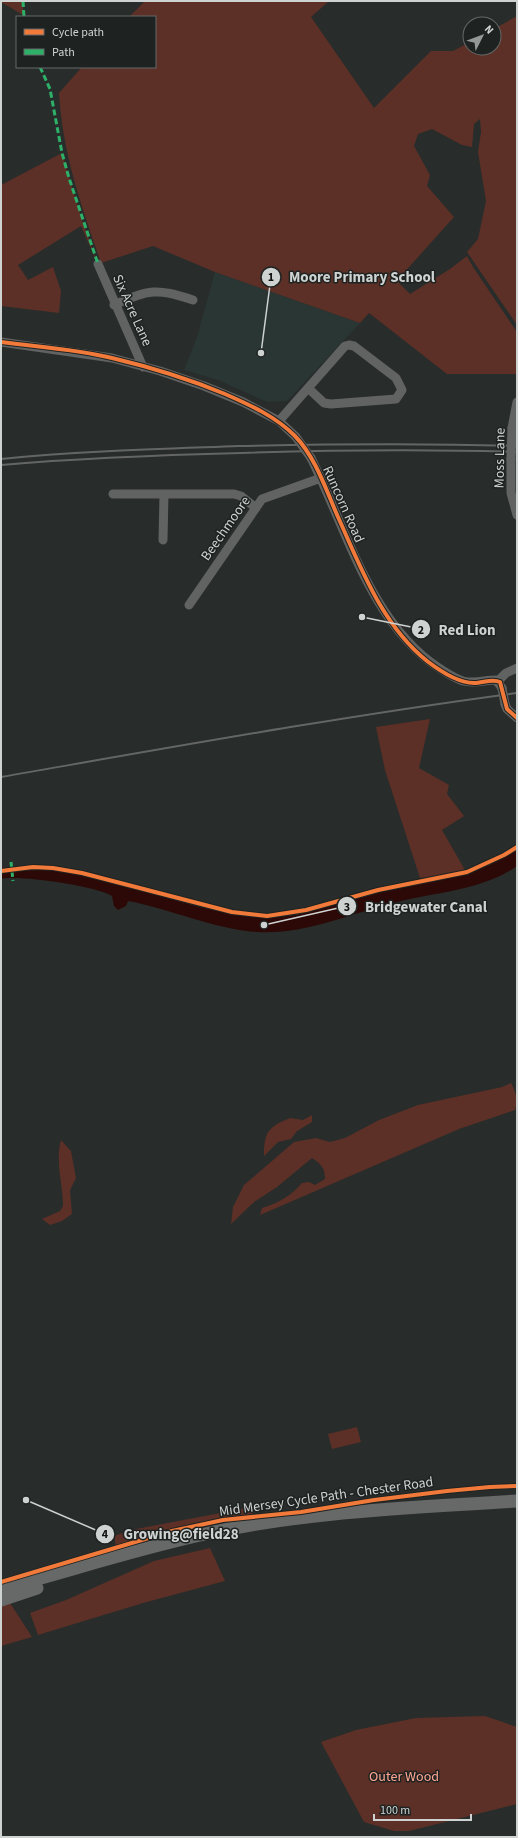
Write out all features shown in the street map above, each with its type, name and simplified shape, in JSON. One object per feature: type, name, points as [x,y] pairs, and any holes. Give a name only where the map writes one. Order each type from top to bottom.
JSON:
[{"type":"highway","points":[[1,1589],[205,1534],[282,1521],[383,1509],[517,1501]]},
{"type":"highway","points":[[1,1600],[119,1556]]},
{"type":"street","name":"Six Acre Lane","points":[[98,264],[114,305],[143,367]]},
{"type":"street","points":[[114,305],[142,293],[154,291],[166,291],[193,300]]},
{"type":"street","name":"Runcorn Road","points":[[1,342],[79,352],[112,358],[204,386],[243,402],[278,421],[296,437],[311,458],[355,556],[385,614],[402,637],[428,661],[453,678],[474,683],[493,680],[500,684]]},
{"type":"street","points":[[278,421],[345,346],[354,346],[396,378],[402,390],[396,399],[331,404],[324,403],[308,388]]},
{"type":"street","name":"Moss Lane","points":[[517,402],[512,428],[511,459],[511,493],[517,515]]},
{"type":"street","name":"Beechmoore","points":[[189,605],[262,499],[272,494],[321,478]]},
{"type":"street","points":[[113,494],[234,494],[241,496],[256,508]]},
{"type":"street","points":[[163,540],[164,494]]},
{"type":"street","points":[[517,668],[506,674],[500,684],[507,709],[517,718]]},
{"type":"shaded area","points":[[215,272],[360,323],[287,401],[267,402],[218,380],[184,370],[197,337]]},
{"type":"shaded area","points":[[517,850],[517,866],[488,881],[457,890],[393,903],[326,923],[275,932],[257,932],[224,927],[128,901],[126,906],[118,910],[114,906],[112,896],[104,892],[63,883],[11,878],[11,872],[54,870],[68,872],[125,885],[210,909],[239,915],[268,917],[297,915],[415,883],[460,876],[490,865]]},
{"type":"green space","points":[[23,1],[23,15],[1,2]]},
{"type":"green space","points":[[142,1],[329,1],[311,17],[374,108],[431,51],[453,51],[462,46],[462,56],[502,56],[502,24],[517,16],[517,325],[467,252],[478,239],[486,201],[478,152],[481,132],[480,119],[474,124],[472,147],[462,145],[432,129],[418,134],[414,146],[430,175],[427,186],[454,217],[401,276],[399,283],[410,294],[450,269],[467,256],[517,332],[517,374],[447,374],[369,313],[360,323],[215,272],[153,246],[101,263],[74,180],[64,138],[59,93],[81,68],[156,68],[156,16],[130,16],[144,2]]},
{"type":"green space","points":[[62,153],[82,220],[98,264],[81,226],[18,265],[28,280],[53,267],[61,291],[59,313],[1,306],[1,185]]},
{"type":"green space","points":[[430,719],[419,768],[449,785],[447,794],[464,816],[442,830],[465,870],[447,875],[420,878],[385,770],[376,727]]},
{"type":"green space","points":[[511,1083],[516,1096],[515,1110],[459,1129],[260,1215],[262,1208],[284,1198],[302,1183],[309,1182],[315,1185],[325,1179],[322,1167],[312,1158],[277,1187],[254,1202],[231,1224],[233,1207],[244,1185],[294,1142],[316,1138],[330,1142],[345,1138],[379,1120],[418,1105],[502,1087]]},
{"type":"green space","points":[[312,1115],[312,1122],[297,1131],[291,1139],[278,1142],[264,1156],[266,1136],[272,1128],[290,1118],[303,1120]]},
{"type":"green space","points":[[61,1140],[71,1151],[76,1178],[70,1190],[72,1214],[62,1221],[50,1225],[42,1219],[60,1211],[63,1206],[59,1165],[59,1148]]},
{"type":"green space","points":[[357,1427],[361,1442],[332,1449],[328,1434]]},
{"type":"green space","points":[[252,1507],[254,1520],[238,1520],[192,1527],[145,1541],[133,1543],[121,1549],[116,1546],[114,1536],[131,1530]]},
{"type":"green space","points":[[210,1548],[225,1581],[143,1603],[38,1635],[30,1613],[66,1600],[154,1561]]},
{"type":"green space","points":[[10,1603],[32,1637],[1,1646],[1,1605]]},
{"type":"green space","name":"Outer Wood","points":[[485,1716],[517,1727],[517,1804],[409,1831],[394,1831],[364,1822],[321,1742],[356,1730],[416,1718]]},
{"type":"waterway","points":[[1,875],[19,874]]},
{"type":"railway","points":[[1,459],[90,452],[239,446],[378,444],[517,446]]},
{"type":"railway","points":[[1,465],[122,457],[276,452],[414,450],[517,452]]},
{"type":"railway","points":[[1,777],[194,743],[517,693]]},
{"type":"marked path","points":[[23,1],[24,16]]},
{"type":"marked path","points":[[40,68],[50,89],[62,153],[69,178],[98,264]]},
{"type":"marked path","points":[[11,862],[13,881]]},
{"type":"cycle path","points":[[1,342],[85,352],[155,369],[198,383],[225,394],[271,417],[295,436],[315,464],[364,575],[374,595],[397,630],[411,647],[427,661],[449,676],[462,681],[474,683],[494,680],[500,682],[507,709],[517,718]]},
{"type":"cycle path","points":[[1,871],[33,867],[53,868],[82,873],[232,912],[267,916],[306,910],[378,890],[467,872],[504,855],[517,847]]},
{"type":"cycle path","name":"Mid Mersey Cycle Path - Chester Road","points":[[1,1582],[172,1531],[223,1520],[301,1512],[374,1500],[447,1491],[517,1486]]},
{"type":"place","name":"Moore Primary School","points":[[261,353]]},
{"type":"place","name":"Red Lion","points":[[362,617]]},
{"type":"place","name":"Bridgewater Canal","points":[[264,925]]},
{"type":"place","name":"Growing@field28","points":[[26,1500]]}]
